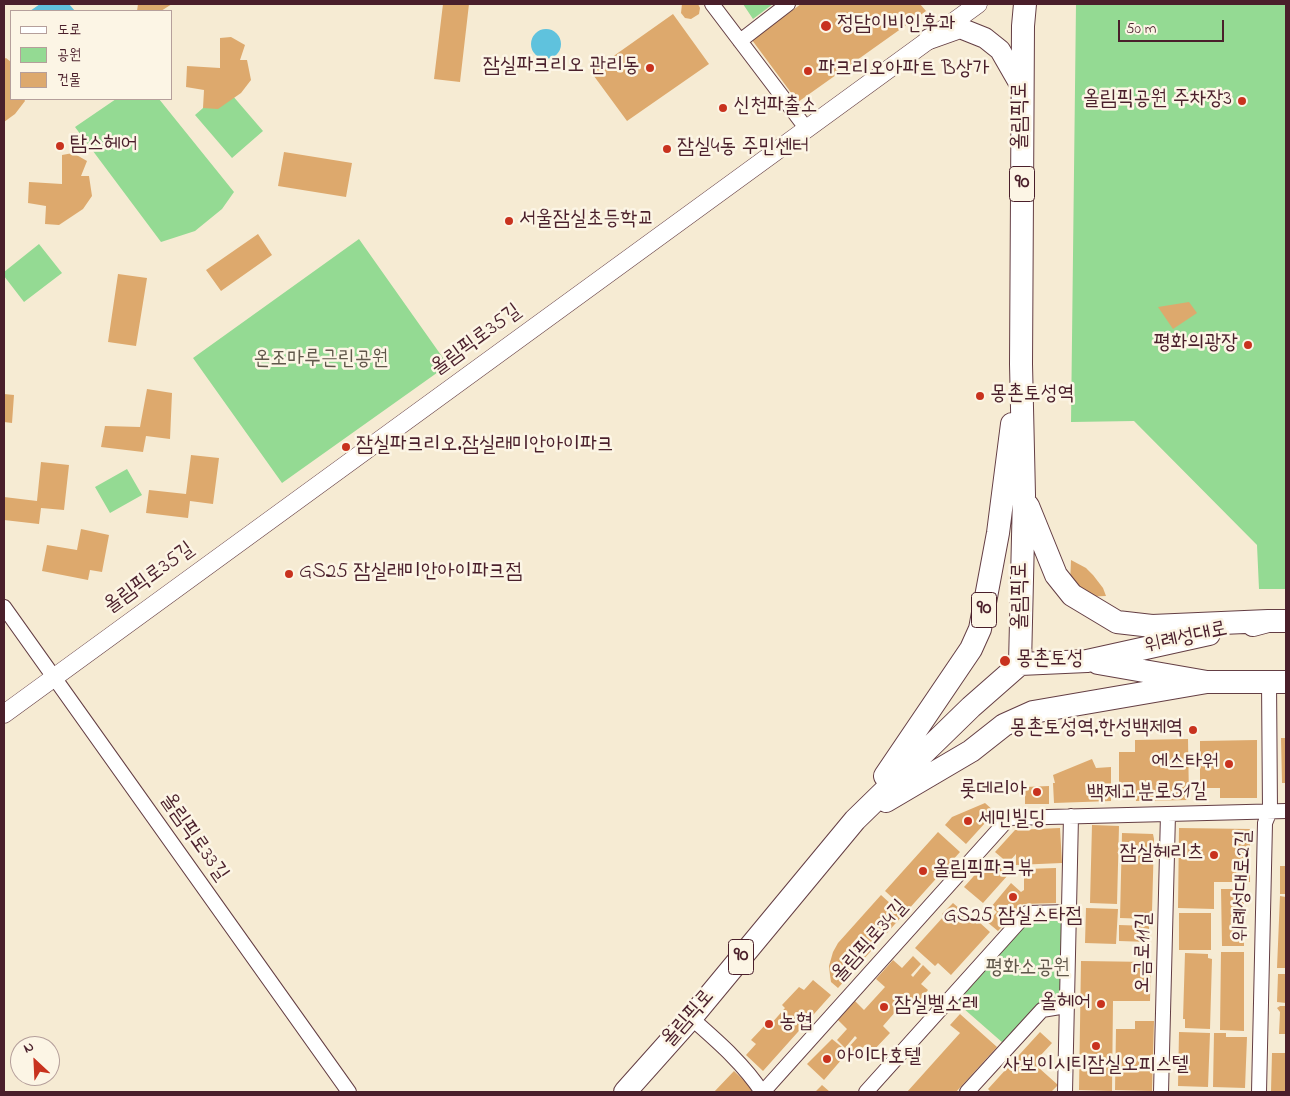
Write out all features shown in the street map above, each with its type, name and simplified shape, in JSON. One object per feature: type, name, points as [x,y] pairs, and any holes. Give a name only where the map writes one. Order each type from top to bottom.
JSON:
[{"type":"main road","name":"올림픽로","points":[[625,1092],[691,1018],[855,820],[971,707],[1020,664],[1024,495],[1021,364],[1023,26],[1025,4]]},
{"type":"main road","points":[[929,39],[960,28],[985,38],[1000,50],[1023,90]]},
{"type":"main road","name":"90","points":[[855,820],[971,649],[980,629],[998,533],[1021,364]]},
{"type":"main road","points":[[1024,495],[1056,575],[1072,595],[1117,622],[1152,626],[1277,621]]},
{"type":"main road","name":"위례성대로","points":[[1020,664],[1087,661],[1277,621]]},
{"type":"main road","name":"위례성대로","points":[[1087,661],[1208,682],[1278,682]]},
{"type":"main road","points":[[855,820],[970,751],[1004,725],[1033,712],[1208,682]]},
{"type":"street","points":[[712,4],[806,128]]},
{"type":"street","points":[[740,41],[788,4]]},
{"type":"street","name":"올림픽로35길","points":[[4,714],[975,5]]},
{"type":"street","name":"올림픽로33길","points":[[4,607],[350,1092]]},
{"type":"street","name":"위례성대로2길","points":[[1259,1092],[1265,822],[1270,811],[1278,682]]},
{"type":"street","name":"백제고분로51길","points":[[1009,818],[1286,811]]},
{"type":"street","name":"오금로11길","points":[[1161,1092],[1168,814]]},
{"type":"street","points":[[1065,1092],[1071,816]]},
{"type":"street","name":"올림픽로34길","points":[[691,1018],[719,1042],[751,1074],[763,1092],[1009,818]]},
{"type":"street","points":[[866,1092],[1027,913],[1070,912]]},
{"type":"street","points":[[967,1092],[1042,1010],[1066,1006]]},
{"type":"green space","points":[[743,4],[773,4],[753,19]]},
{"type":"green space","points":[[1076,4],[1286,4],[1286,589],[1259,589],[1257,545],[1134,421],[1071,422]]},
{"type":"green space","points":[[226,88],[263,131],[232,158],[195,115]]},
{"type":"green space","points":[[115,100],[160,100],[234,192],[222,209],[195,231],[161,242],[75,127]]},
{"type":"green space","name":"온조마루근린공원","points":[[359,239],[448,365],[282,483],[193,358]]},
{"type":"green space","points":[[39,244],[62,273],[24,302],[4,276],[4,272]]},
{"type":"green space","points":[[127,469],[142,495],[110,513],[95,487]]},
{"type":"green space","name":"평화소공원","points":[[1056,918],[1063,926],[1061,994],[1054,1001],[1040,1002],[1003,1043],[955,1001],[1029,919]]},
{"type":"water","points":[[40,4],[69,4],[74,10],[31,10]]},
{"type":"water","points":[[546,29],[557,33],[561,44],[557,55],[546,59],[535,55],[531,44],[535,33]]},
{"type":"building","points":[[138,4],[172,4],[163,10],[137,10]]},
{"type":"building","points":[[443,4],[469,4],[460,82],[434,79]]},
{"type":"building","points":[[682,4],[698,4],[700,8],[699,14],[691,19],[685,18],[681,13]]},
{"type":"building","name":"파크리오아파트 B상가","points":[[801,4],[920,4],[926,11],[798,102],[752,40]]},
{"type":"building","name":"잠실파크리오 관리동","points":[[673,14],[709,64],[627,121],[591,72]]},
{"type":"building","points":[[231,37],[245,45],[240,60],[247,60],[251,80],[241,93],[218,109],[203,108],[204,90],[186,87],[187,66],[220,68],[220,38]]},
{"type":"building","points":[[6,58],[10,61],[10,100],[25,101],[15,114],[4,122],[4,59]]},
{"type":"building","points":[[284,152],[352,163],[346,197],[278,186]]},
{"type":"building","points":[[73,153],[87,161],[81,176],[89,176],[92,196],[83,209],[59,225],[45,224],[46,206],[28,203],[29,182],[62,184],[62,155]]},
{"type":"building","points":[[258,234],[272,255],[221,291],[206,270]]},
{"type":"building","points":[[118,274],[147,278],[136,346],[108,342]]},
{"type":"building","points":[[1189,302],[1197,313],[1173,329],[1158,307]]},
{"type":"building","points":[[147,389],[172,393],[170,439],[146,436],[143,452],[101,447],[105,426],[140,427]]},
{"type":"building","points":[[4,394],[14,395],[12,423],[4,422]]},
{"type":"building","points":[[191,455],[219,458],[213,504],[190,501],[188,518],[146,513],[149,490],[186,494]]},
{"type":"building","points":[[41,462],[69,465],[64,510],[41,508],[39,524],[4,520],[4,497],[37,501]]},
{"type":"building","points":[[81,529],[109,535],[102,572],[90,570],[88,580],[42,571],[47,545],[77,550]]},
{"type":"building","points":[[1071,560],[1086,568],[1093,575],[1103,588],[1106,596],[1082,597],[1070,585]]},
{"type":"building","points":[[1281,738],[1286,738],[1286,783],[1282,783]]},
{"type":"building","points":[[1188,739],[1189,800],[1136,801],[1135,789],[1119,790],[1119,752],[1135,752],[1135,740]]},
{"type":"building","name":"에스타워","points":[[1257,740],[1257,798],[1220,798],[1220,788],[1200,788],[1200,741]]},
{"type":"building","points":[[1092,759],[1096,768],[1111,767],[1111,801],[1054,803],[1053,783],[1055,783],[1053,775]]},
{"type":"building","points":[[1049,786],[1049,804],[1025,804],[1025,787]]},
{"type":"building","name":"세민빌딩","points":[[985,803],[995,812],[966,844],[945,825],[952,817]]},
{"type":"building","points":[[1092,825],[1119,826],[1117,904],[1090,903]]},
{"type":"building","points":[[1060,828],[1062,863],[1016,865],[1016,854],[1008,863],[995,852],[1015,830]]},
{"type":"building","name":"잠실헤리츠","points":[[1179,828],[1250,829],[1250,882],[1214,882],[1214,909],[1178,908]]},
{"type":"building","name":"올림픽파크뷰","points":[[938,832],[960,852],[907,911],[885,891]]},
{"type":"building","points":[[1122,833],[1153,834],[1152,912],[1150,919],[1120,918]]},
{"type":"building","points":[[990,858],[1008,875],[983,903],[964,887]]},
{"type":"building","points":[[1285,862],[1286,894],[1280,894],[1280,866],[1285,866]]},
{"type":"building","points":[[1056,868],[1056,903],[1023,904],[998,931],[987,922],[997,912],[991,907],[1011,883],[1021,892],[1024,890],[1024,869]]},
{"type":"building","points":[[1221,889],[1244,889],[1244,946],[1222,946]]},
{"type":"building","points":[[881,895],[903,915],[838,988],[831,982],[830,975],[829,966],[833,952],[838,943]]},
{"type":"building","points":[[1280,896],[1286,897],[1286,968],[1277,968]]},
{"type":"building","points":[[953,903],[977,924],[979,922],[990,932],[951,975],[938,963],[935,966],[915,948],[944,916],[942,914]]},
{"type":"building","points":[[1086,908],[1118,909],[1116,944],[1085,943]]},
{"type":"building","points":[[1179,913],[1211,913],[1211,950],[1179,950]]},
{"type":"building","points":[[1119,925],[1149,926],[1149,942],[1119,941]]},
{"type":"building","points":[[1221,952],[1244,952],[1244,1031],[1220,1030]]},
{"type":"building","points":[[1185,953],[1208,954],[1208,958],[1212,959],[1210,1029],[1185,1028],[1185,1019],[1183,1019]]},
{"type":"building","name":"잠실벨소레","points":[[913,956],[921,964],[911,975],[913,977],[923,965],[931,973],[921,984],[928,990],[911,1010],[903,1003],[883,1026],[890,1033],[872,1052],[865,1045],[855,1057],[847,1049],[857,1038],[855,1036],[845,1048],[837,1040],[847,1029],[838,1020],[855,1001],[864,1010],[885,987],[876,979],[893,960],[902,968]]},
{"type":"building","name":"사보이시티잠실오피스텔","points":[[1081,961],[1151,962],[1150,1001],[1113,1001],[1112,1091],[1079,1090]]},
{"type":"building","points":[[1278,974],[1286,974],[1286,1003],[1277,1002]]},
{"type":"building","points":[[813,980],[831,995],[763,1071],[746,1055],[756,1044],[751,1040],[768,1022],[771,1024],[785,1008],[782,1005],[799,987],[804,990]]},
{"type":"building","points":[[1286,1006],[1286,1034],[1279,1034],[1280,1012],[1277,1008]]},
{"type":"building","points":[[960,1014],[997,1047],[956,1092],[907,1092],[960,1033],[950,1025]]},
{"type":"building","points":[[1135,1021],[1154,1021],[1152,1091],[1115,1090],[1116,1029],[1135,1029]]},
{"type":"building","points":[[1040,1032],[1052,1043],[1041,1055],[1046,1060],[1039,1068],[1058,1085],[1051,1092],[991,1092],[988,1089]]},
{"type":"building","points":[[1179,1032],[1210,1033],[1208,1087],[1178,1086]]},
{"type":"building","points":[[1214,1033],[1226,1033],[1226,1037],[1247,1037],[1245,1088],[1213,1087]]},
{"type":"building","name":"아이다호텔","points":[[832,1039],[848,1052],[824,1080],[807,1064]]},
{"type":"building","points":[[1272,1053],[1286,1053],[1286,1091],[1271,1091]]},
{"type":"building","points":[[734,1071],[753,1089],[750,1092],[714,1092]]},
{"type":"building","points":[[822,1085],[830,1092],[815,1092]]},
{"type":"place","name":"정담이비인후과","points":[[826,26]]},
{"type":"place","name":"잠실파크리오 관리동","points":[[650,68]]},
{"type":"place","name":"파크리오아파트 B상가","points":[[808,71]]},
{"type":"place","name":"올림픽공원 주차장3","points":[[1242,101]]},
{"type":"place","name":"신천파출소","points":[[723,108]]},
{"type":"place","name":"탐스헤어","points":[[60,146]]},
{"type":"place","name":"잠실4동 주민센터","points":[[667,149]]},
{"type":"place","name":"서울잠실초등학교","points":[[509,221]]},
{"type":"place","name":"평화의광장","points":[[1248,345]]},
{"type":"place","name":"몽촌토성역","points":[[980,396]]},
{"type":"place","name":"잠실파크리오.잠실래미안아이파크","points":[[346,447]]},
{"type":"place","name":"GS25 잠실래미안아이파크점","points":[[289,574]]},
{"type":"place","name":"몽촌토성","points":[[1005,661]]},
{"type":"place","name":"몽촌토성역.한성백제역","points":[[1193,730]]},
{"type":"place","name":"에스타워","points":[[1229,764]]},
{"type":"place","name":"롯데리아","points":[[1037,792]]},
{"type":"place","name":"세민빌딩","points":[[968,821]]},
{"type":"place","name":"잠실헤리츠","points":[[1214,855]]},
{"type":"place","name":"올림픽파크뷰","points":[[923,871]]},
{"type":"place","name":"GS25 잠실스타점","points":[[1013,897]]},
{"type":"place","name":"올헤어","points":[[1101,1004]]},
{"type":"place","name":"잠실벨소레","points":[[884,1007]]},
{"type":"place","name":"농협","points":[[769,1024]]},
{"type":"place","name":"사보이시티잠실오피스텔","points":[[1096,1046]]},
{"type":"place","name":"아이다호텔","points":[[827,1059]]}]
